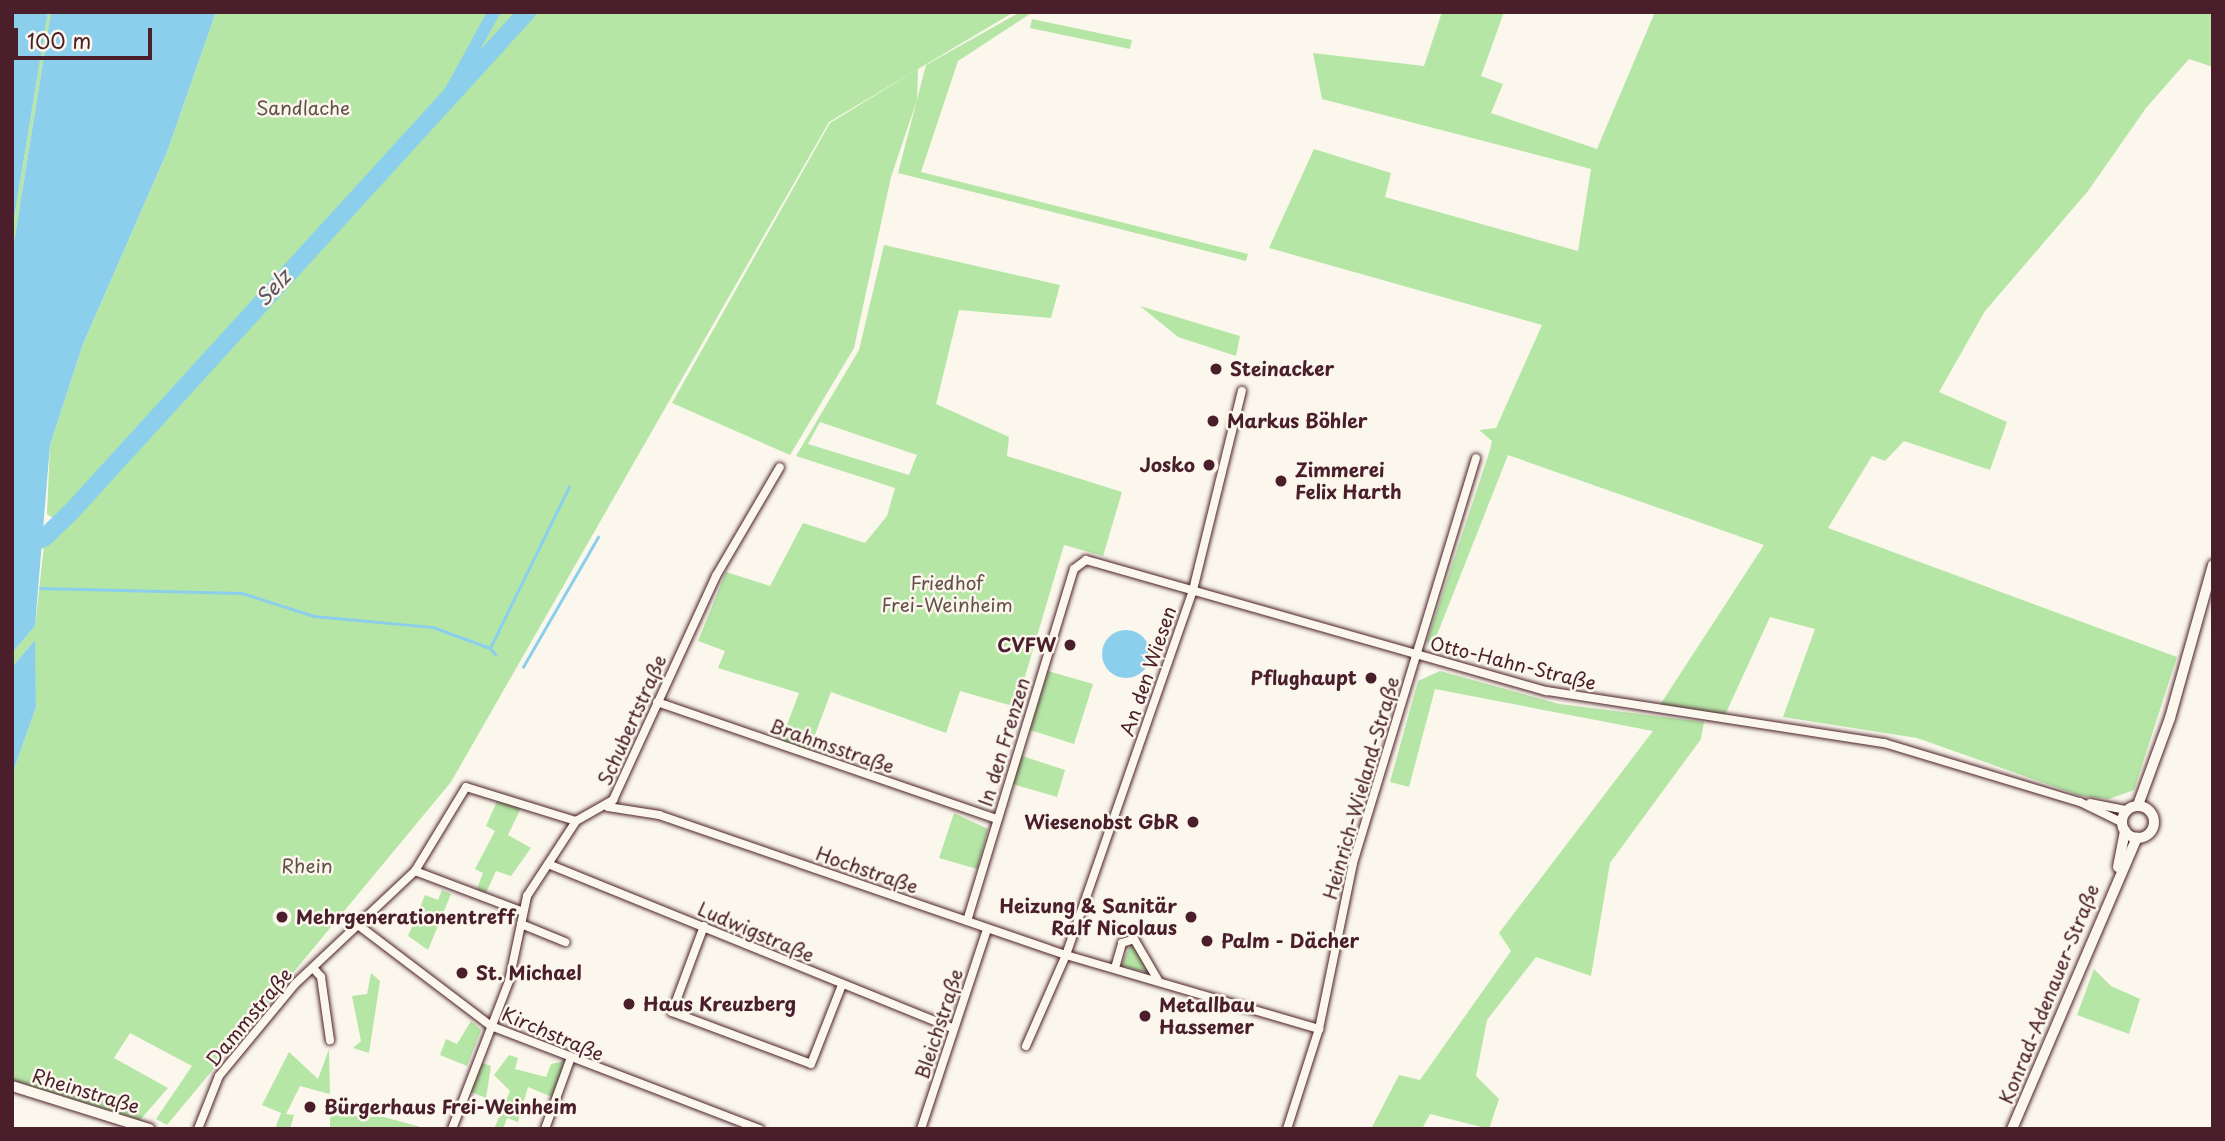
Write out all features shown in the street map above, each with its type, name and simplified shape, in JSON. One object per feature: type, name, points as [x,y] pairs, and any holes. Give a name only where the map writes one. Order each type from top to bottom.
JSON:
[{"type":"main road","points":[[2126,810],[2142,807],[2213,565]]},
{"type":"main road","name":"Konrad-Adenauer-Straße","points":[[2012,1129],[2117,873],[2137,838],[2154,825],[2142,807]]},
{"type":"main road","name":"Konrad-Adenauer-Straße","points":[[2117,873],[2126,810]]},
{"type":"main road","points":[[2123,827],[2137,838]]},
{"type":"street","name":"An den Wiesen","points":[[1026,1046],[1066,955],[1193,590],[1242,391]]},
{"type":"street","name":"Heinrich-Wieland-Straße","points":[[1287,1129],[1319,1029],[1353,863],[1476,458]]},
{"type":"street","name":"Schubertstraße","points":[[576,821],[608,807],[716,576],[780,467]]},
{"type":"street","name":"Otto-Hahn-Straße","points":[[1073,572],[1088,560],[1416,654],[1611,704],[1849,734],[2080,802],[2126,810]]},
{"type":"street","name":"In den Frenzen","points":[[967,921],[1073,572]]},
{"type":"street","name":"Brahmsstraße","points":[[657,702],[997,819]]},
{"type":"street","name":"Dammstraße","points":[[198,1129],[216,1080],[313,968],[415,871],[466,787],[576,821]]},
{"type":"street","name":"Otto-Hahn-Straße","points":[[2080,802],[2123,827]]},
{"type":"street","name":"Hochstraße","points":[[608,807],[659,815],[1066,955],[1319,1029]]},
{"type":"street","points":[[452,1129],[491,1026],[521,924],[521,911],[576,821]]},
{"type":"street","name":"Ludwigstraße","points":[[548,864],[953,1028]]},
{"type":"street","points":[[415,871],[521,911]]},
{"type":"street","points":[[521,924],[565,942]]},
{"type":"street","name":"Kirchstraße","points":[[358,925],[491,1026],[569,1060],[741,1126],[760,1129]]},
{"type":"street","points":[[704,926],[673,1012],[811,1065],[842,985]]},
{"type":"street","name":"Bleichstraße","points":[[921,1129],[987,929]]},
{"type":"street","points":[[1115,968],[1122,943],[1134,939],[1158,980]]},
{"type":"street","name":"Dammstraße","points":[[313,968],[321,977],[330,1040]]},
{"type":"street","points":[[545,1129],[569,1060]]},
{"type":"street","name":"Rheinstraße","points":[[12,1086],[149,1129]]},
{"type":"green space","points":[[48,12],[51,12],[12,255],[12,231]]},
{"type":"green space","points":[[216,12],[1014,12],[829,122],[451,782],[167,1125],[156,1119],[192,1066],[130,1033],[114,1058],[168,1088],[140,1120],[12,1080],[12,775],[36,707],[34,641],[12,667],[12,653],[35,626],[45,537],[70,512],[54,519],[47,514],[50,445],[83,344],[167,152]]},
{"type":"green space","points":[[1020,12],[1033,12],[958,61],[921,172],[1248,254],[1246,261],[898,173],[926,65]]},
{"type":"green space","points":[[1442,12],[1504,12],[1481,76],[1503,84],[1491,113],[1597,149],[1655,12],[2213,12],[2213,67],[2189,59],[2146,108],[2088,191],[1985,311],[1939,392],[2007,422],[1990,470],[1904,441],[1885,461],[1872,456],[1828,528],[2177,657],[2134,790],[2109,799],[2081,796],[1917,738],[1783,717],[1815,629],[1770,617],[1725,715],[1658,708],[1764,545],[1508,455],[1431,650],[1427,641],[1492,441],[1479,430],[1496,428],[1542,325],[1269,248],[1314,149],[1391,173],[1385,197],[1578,251],[1591,169],[1322,99],[1313,53],[1424,66]]},
{"type":"green space","points":[[1032,19],[1132,40],[1130,49],[1030,28]]},
{"type":"green space","points":[[918,69],[917,100],[891,177],[854,348],[790,455],[672,403],[830,123]]},
{"type":"green space","name":"Friedhof Frei-Weinheim","points":[[884,245],[1060,285],[1051,318],[959,310],[936,404],[1009,437],[1007,456],[1122,492],[1103,556],[1064,545],[1016,707],[960,691],[946,733],[831,692],[809,751],[781,741],[799,693],[718,668],[725,651],[698,641],[726,572],[770,586],[803,523],[865,543],[887,516],[895,488],[796,456],[859,350]],"holes":[[[820,422],[917,455],[909,475],[808,444]]]},
{"type":"green space","points":[[1140,306],[1240,336],[1236,356],[1178,337]]},
{"type":"green space","points":[[1048,671],[1093,684],[1074,744],[1030,730]]},
{"type":"green space","points":[[1440,671],[1559,704],[1704,722],[1701,739],[1610,863],[1591,976],[1536,957],[1487,1020],[1476,1076],[1499,1099],[1489,1129],[1430,1114],[1422,1129],[1371,1129],[1399,1075],[1420,1080],[1511,951],[1499,933],[1653,731],[1435,689],[1409,787],[1390,782],[1418,681]]},
{"type":"green space","points":[[1022,756],[1065,770],[1057,797],[1013,784]]},
{"type":"green space","points":[[497,801],[521,808],[508,835],[531,848],[511,876],[496,871],[486,893],[477,889],[483,873],[475,869],[495,831],[486,826]]},
{"type":"green space","points":[[954,813],[988,829],[977,869],[939,858]]},
{"type":"green space","points":[[442,890],[451,894],[428,950],[408,936],[425,895],[438,900]]},
{"type":"green space","points":[[1131,944],[1150,966],[1149,973],[1121,966]]},
{"type":"green space","points":[[2094,969],[2111,986],[2140,999],[2129,1034],[2077,1015]]},
{"type":"green space","points":[[371,973],[380,981],[369,1053],[353,1048],[361,1041],[352,996],[367,994]]},
{"type":"green space","points":[[471,1021],[481,1030],[467,1066],[440,1055],[446,1039],[457,1044]]},
{"type":"green space","points":[[329,1049],[330,1094],[300,1086],[286,1114],[294,1115],[290,1129],[275,1129],[281,1113],[262,1105],[289,1052],[318,1079]]},
{"type":"green space","points":[[509,1055],[518,1058],[515,1069],[546,1077],[551,1064],[565,1061],[552,1097],[528,1087],[518,1122],[507,1118],[503,1129],[494,1129],[510,1091],[494,1075]]},
{"type":"green space","points":[[482,1063],[491,1066],[486,1098],[471,1092]]},
{"type":"green space","points":[[330,1115],[384,1117],[424,1128],[330,1129]]},
{"type":"water","points":[[12,12],[48,12],[12,231]]},
{"type":"water","points":[[51,12],[216,12],[167,152],[83,344],[50,445],[35,626],[12,653],[12,255]]},
{"type":"water","points":[[487,12],[501,12],[470,68],[427,121]]},
{"type":"water","points":[[1126,630],[1143,637],[1150,654],[1143,671],[1126,678],[1109,671],[1102,654],[1109,637]]},
{"type":"water","points":[[35,640],[36,707],[12,775],[12,667]]},
{"type":"waterway","name":"Selz","points":[[12,555],[45,537],[71,512],[527,12]]},
{"type":"waterway","points":[[40,588],[242,593],[314,616],[433,627],[490,648],[569,487]]},
{"type":"waterway","points":[[523,667],[598,537]]},
{"type":"waterway","points":[[490,648],[496,655]]},
{"type":"place","name":"Steinacker","points":[[1216,369]]},
{"type":"place","name":"Markus Böhler","points":[[1213,421]]},
{"type":"place","name":"Josko","points":[[1209,465]]},
{"type":"place","name":"Zimmerei Felix Harth","points":[[1281,481]]},
{"type":"place","name":"CVFW","points":[[1070,645]]},
{"type":"place","name":"Pflughaupt","points":[[1371,678]]},
{"type":"place","name":"Wiesenobst GbR","points":[[1193,822]]},
{"type":"place","name":"Mehrgenerationentreff","points":[[282,917]]},
{"type":"place","name":"Heizung & Sanitär Ralf Nicolaus","points":[[1191,917]]},
{"type":"place","name":"Palm - Dächer","points":[[1207,941]]},
{"type":"place","name":"St. Michael","points":[[462,973]]},
{"type":"place","name":"Haus Kreuzberg","points":[[629,1004]]},
{"type":"place","name":"Metallbau Hassemer","points":[[1145,1016]]},
{"type":"place","name":"Bürgerhaus Frei-Weinheim","points":[[310,1107]]},
{"type":"park label","name":"Sandlache","points":[[303,108]]},
{"type":"park label","name":"Rhein","points":[[307,866]]}]
